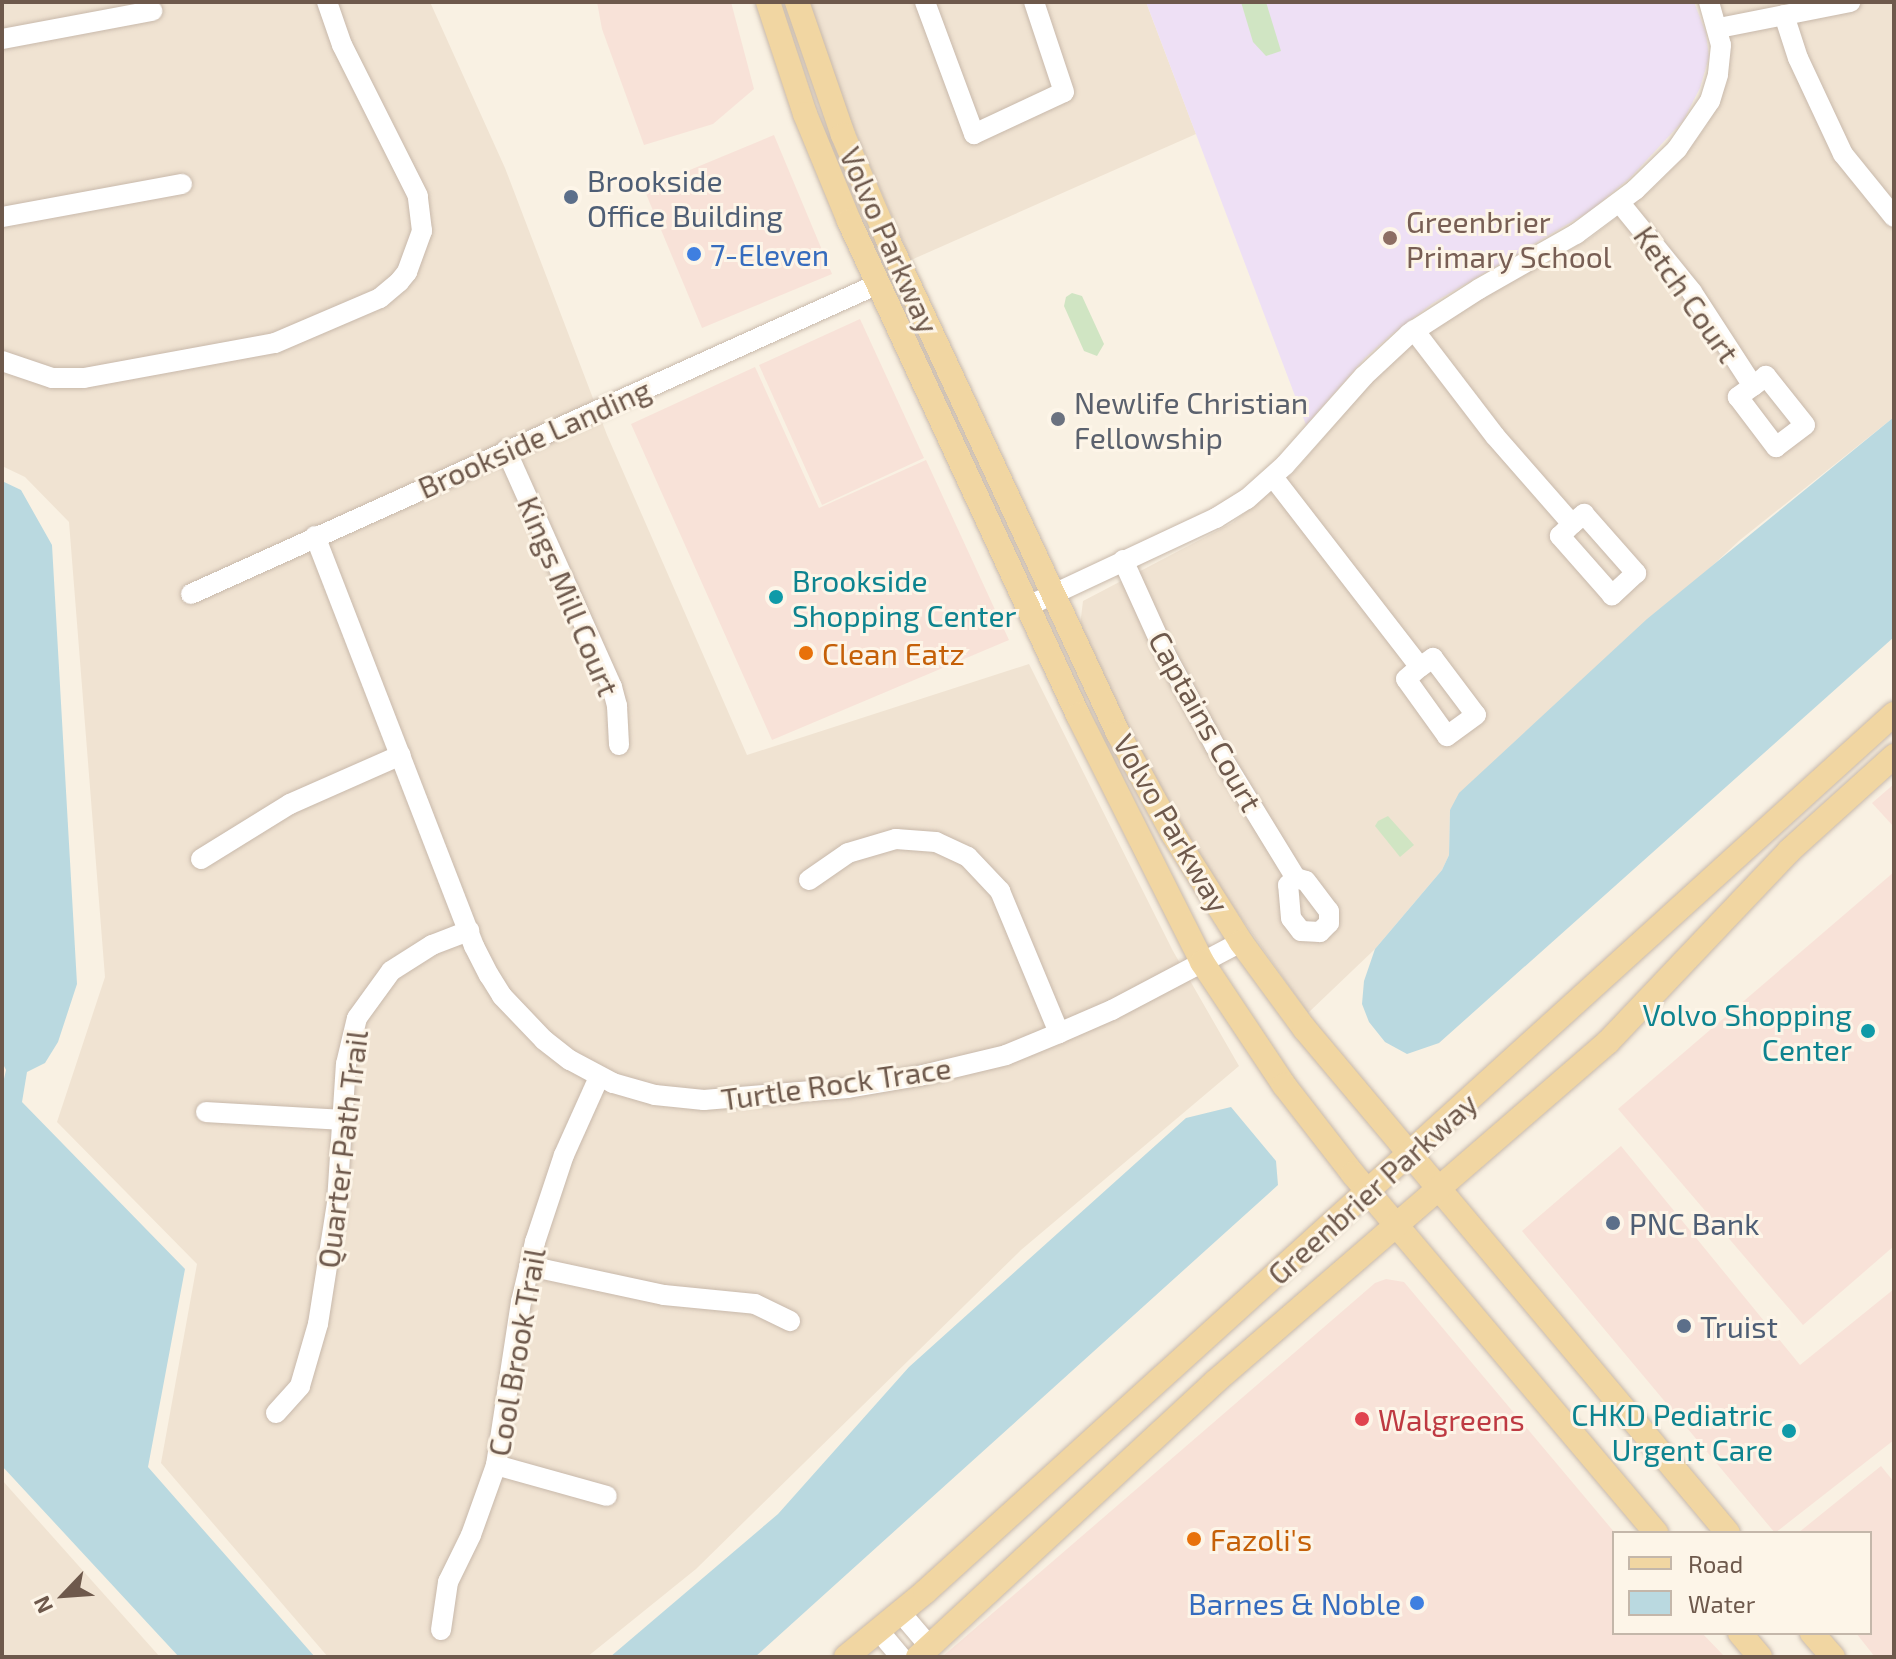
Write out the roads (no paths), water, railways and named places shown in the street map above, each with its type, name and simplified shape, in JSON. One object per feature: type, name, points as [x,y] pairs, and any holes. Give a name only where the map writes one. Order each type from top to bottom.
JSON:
[{"type":"main road","name":"Volvo Parkway","points":[[768,2],[805,114],[878,284],[1128,818],[1202,962],[1284,1085],[1395,1225],[1654,1531]]},
{"type":"main road","name":"Volvo Parkway","points":[[797,2],[823,81],[865,188],[1053,594],[1145,784],[1241,942],[1304,1028],[1726,1531]]},
{"type":"main road","name":"Greenbrier Parkway","points":[[846,1657],[901,1613],[1369,1192],[1894,714]]},
{"type":"main road","name":"Greenbrier Parkway","points":[[924,1652],[1121,1466],[1608,1042],[1789,851],[1894,756]]},
{"type":"main road","points":[[1742,1635],[1760,1657]]},
{"type":"main road","points":[[1814,1635],[1833,1657]]},
{"type":"street","points":[[2,361],[52,378],[84,378],[275,343],[380,298],[399,282],[407,272],[422,231],[418,196],[342,45],[327,2]]},
{"type":"street","points":[[925,2],[974,134],[1064,92],[1034,2]]},
{"type":"street","points":[[1028,606],[1216,518],[1273,477],[1364,376],[1414,330],[1576,234],[1620,203],[1677,149],[1704,113],[1718,74],[1719,28],[1709,2]]},
{"type":"street","points":[[1719,28],[1850,2]]},
{"type":"street","points":[[2,39],[152,11]]},
{"type":"street","points":[[1784,15],[1798,58],[1843,154],[1894,217]]},
{"type":"street","points":[[2,217],[182,184]]},
{"type":"street","name":"Ketch Court","points":[[1620,203],[1692,292],[1753,386]]},
{"type":"street","name":"Brookside Landing","points":[[191,594],[878,284]]},
{"type":"street","points":[[1414,330],[1495,436],[1572,524]]},
{"type":"street","name":"Kings Mill Court","points":[[506,450],[612,687],[617,706],[619,745]]},
{"type":"street","points":[[1273,477],[1420,667]]},
{"type":"street","name":"Turtle Rock Trace","points":[[315,536],[489,975],[524,1022],[570,1060],[599,1077],[634,1090],[704,1100],[787,1094],[923,1075],[1006,1055],[1059,1033],[1112,1010],[1241,942]]},
{"type":"street","name":"Captains Court","points":[[1123,560],[1195,709],[1296,878]]},
{"type":"street","points":[[201,859],[290,804],[401,755]]},
{"type":"street","points":[[809,880],[848,853],[896,839],[935,841],[968,857],[1000,891],[1059,1033]]},
{"type":"street","name":"Quarter Path Trail","points":[[276,1413],[300,1386],[318,1324],[336,1215],[349,1046],[357,1018],[391,971],[408,958],[469,931]]},
{"type":"street","name":"Cool Brook Trail","points":[[441,1630],[448,1582],[471,1535],[496,1465],[529,1266],[553,1186],[599,1077]]},
{"type":"street","points":[[206,1112],[343,1120]]},
{"type":"street","points":[[529,1266],[664,1295],[755,1304],[790,1321]]},
{"type":"street","points":[[496,1465],[607,1496]]},
{"type":"street","points":[[901,1613],[924,1652]]},
{"type":"street","points":[[879,1631],[901,1657]]},
{"type":"water","points":[[1894,417],[1894,637],[1439,1043],[1407,1054],[1385,1042],[1369,1022],[1362,1004],[1364,981],[1375,949],[1442,870],[1449,855],[1450,810],[1459,793],[1647,619]]},
{"type":"water","points":[[2,481],[21,490],[52,545],[77,984],[58,1042],[45,1063],[27,1072],[22,1102],[185,1269],[148,1467],[315,1657],[179,1657],[2,1466],[2,1088],[6,1070],[2,1062]]},
{"type":"water","points":[[1231,1107],[1276,1161],[1278,1185],[755,1657],[610,1657],[778,1514],[909,1367],[1186,1118]]},
{"type":"place","name":"Brookside Office Building","points":[[571,197]]},
{"type":"place","name":"Greenbrier Primary School","points":[[1390,238]]},
{"type":"place","name":"7-Eleven","points":[[694,254]]},
{"type":"place","name":"Newlife Christian Fellowship","points":[[1058,419]]},
{"type":"place","name":"Brookside Shopping Center","points":[[776,597]]},
{"type":"place","name":"Clean Eatz","points":[[806,653]]},
{"type":"place","name":"Volvo Shopping Center","points":[[1868,1031]]},
{"type":"place","name":"PNC Bank","points":[[1613,1223]]},
{"type":"place","name":"Truist","points":[[1684,1326]]},
{"type":"place","name":"Walgreens","points":[[1362,1419]]},
{"type":"place","name":"CHKD Pediatric Urgent Care","points":[[1789,1431]]},
{"type":"place","name":"Fazoli's","points":[[1194,1539]]},
{"type":"place","name":"Barnes & Noble","points":[[1417,1603]]}]
